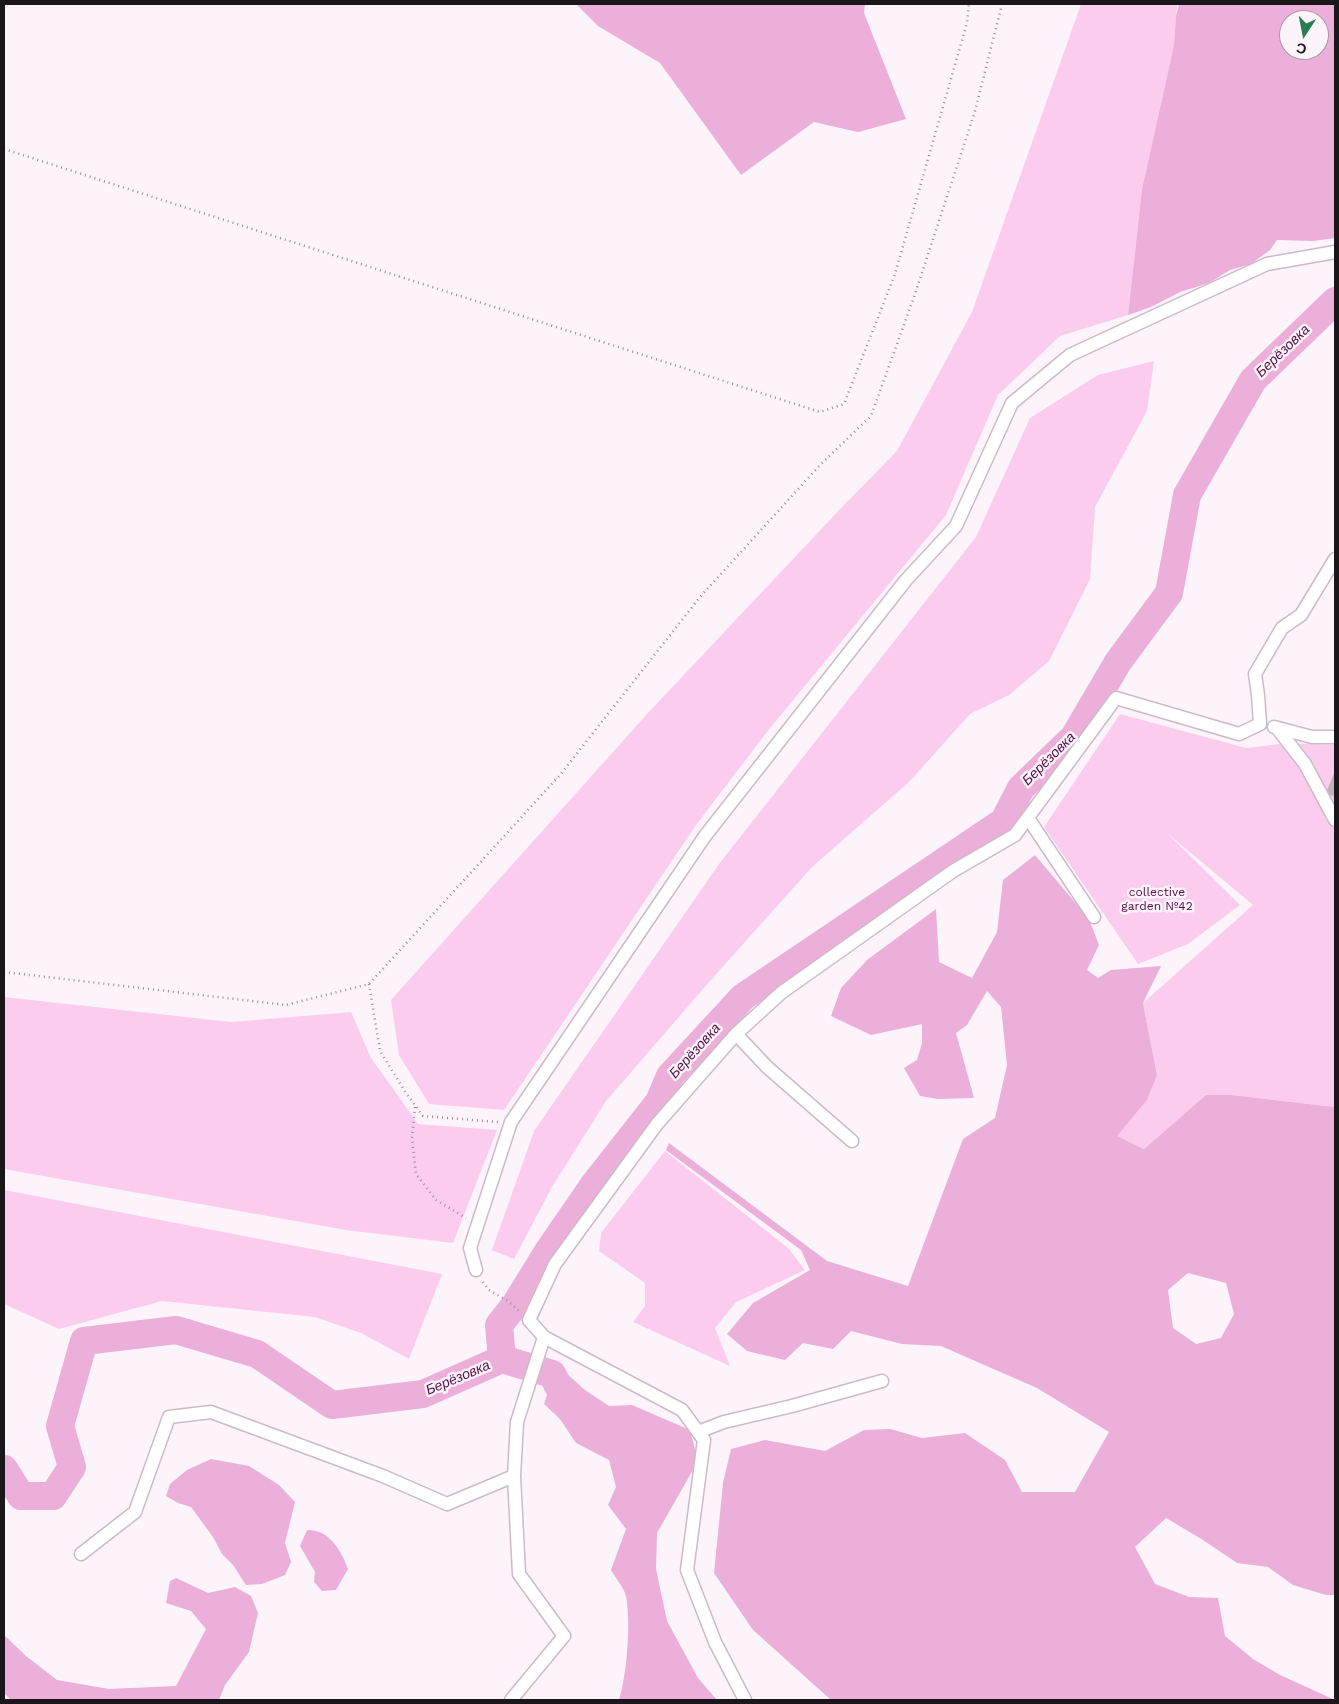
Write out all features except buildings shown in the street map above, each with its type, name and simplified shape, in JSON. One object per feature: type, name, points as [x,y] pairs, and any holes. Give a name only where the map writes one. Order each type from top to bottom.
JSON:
[{"type":"street","points":[[476,1270],[470,1248],[511,1122],[705,836],[906,580],[956,526],[1012,403],[1070,355],[1267,264],[1335,252]]},
{"type":"street","points":[[1260,724],[1255,674],[1282,628],[1301,615],[1335,559]]},
{"type":"street","points":[[745,1700],[715,1642],[687,1570],[704,1440],[682,1410],[544,1337],[529,1320],[556,1264],[657,1124],[736,1034],[781,993],[953,871],[1016,835],[1116,698],[1239,734],[1260,724],[1312,737],[1335,737]]},
{"type":"street","points":[[1277,728],[1305,764],[1335,820]]},
{"type":"street","points":[[1028,818],[1094,917]]},
{"type":"street","points":[[736,1034],[767,1067],[852,1140]]},
{"type":"street","points":[[511,1700],[564,1636],[519,1574],[514,1476],[517,1422],[544,1337]]},
{"type":"street","points":[[698,1432],[724,1422],[792,1406],[882,1381]]},
{"type":"street","points":[[81,1554],[135,1512],[170,1417],[212,1412],[383,1476],[446,1504],[514,1476]]},
{"type":"path","points":[[4,149],[820,412],[844,404],[895,274],[967,23],[969,4]]},
{"type":"path","points":[[4,972],[286,1005],[369,984],[560,775],[700,597],[821,464],[871,416],[914,297],[975,111],[1002,4]]},
{"type":"path","points":[[369,984],[380,1051],[423,1116],[511,1122]]},
{"type":"path","points":[[415,1106],[412,1138],[416,1174],[436,1200],[473,1222],[477,1227]]},
{"type":"path","points":[[476,1270],[489,1290],[508,1300],[521,1313]]},
{"type":"green space","points":[[1081,4],[1177,4],[1174,45],[1142,189],[1128,315],[1060,336],[998,395],[946,515],[770,728],[696,825],[504,1110],[429,1104],[399,1055],[391,1000],[647,714],[897,451],[972,312]]},
{"type":"green space","points":[[1154,361],[1147,411],[1095,507],[1090,579],[1049,661],[1009,695],[970,714],[909,782],[812,867],[606,1101],[552,1187],[514,1259],[492,1250],[534,1131],[719,864],[976,537],[1030,418],[1098,375]]},
{"type":"green space","name":"collective garden №42","points":[[1120,714],[1246,748],[1288,743],[1335,745],[1335,1107],[1231,1095],[1206,1095],[1144,1149],[1116,1136],[1147,1100],[1157,1075],[1143,1003],[1253,905],[1167,833],[1240,905],[1188,944],[1138,964],[1044,827]]},
{"type":"green space","points":[[4,997],[231,1022],[351,1012],[371,1058],[418,1124],[497,1130],[453,1243],[346,1230],[4,1169]]},
{"type":"green space","points":[[665,1151],[788,1248],[805,1270],[736,1302],[715,1328],[730,1366],[633,1322],[645,1306],[645,1283],[599,1251],[601,1233]]},
{"type":"green space","points":[[4,1190],[442,1274],[409,1359],[361,1333],[315,1317],[162,1301],[59,1329],[4,1304]]},
{"type":"shaded area","points":[[576,4],[865,4],[864,13],[906,119],[858,132],[814,122],[741,175],[660,63],[598,26]]},
{"type":"shaded area","points":[[1179,4],[1335,4],[1335,238],[1313,241],[1277,240],[1270,250],[1251,264],[1230,270],[1209,283],[1180,292],[1151,307],[1128,315],[1142,189],[1174,45],[1176,16]]},
{"type":"shaded area","points":[[1035,855],[1089,919],[1099,945],[1087,970],[1098,978],[1111,970],[1161,966],[1143,1003],[1157,1075],[1147,1100],[1117,1136],[1144,1149],[1206,1095],[1231,1095],[1335,1107],[1335,1595],[1326,1595],[1293,1585],[1268,1567],[1237,1563],[1166,1518],[1135,1547],[1155,1584],[1189,1597],[1218,1598],[1225,1636],[1253,1659],[1280,1675],[1335,1700],[831,1700],[753,1630],[714,1573],[723,1483],[731,1449],[765,1440],[825,1451],[864,1430],[890,1429],[922,1438],[965,1433],[1005,1460],[1022,1492],[1075,1492],[1109,1432],[1037,1388],[941,1346],[902,1344],[851,1331],[833,1349],[803,1343],[785,1360],[747,1351],[727,1334],[753,1303],[810,1270],[801,1250],[666,1150],[669,1143],[827,1261],[908,1286],[963,1139],[995,1118],[1007,1065],[1001,1007],[987,991],[967,1025],[956,1033],[974,1098],[938,1099],[920,1096],[904,1068],[917,1060],[922,1043],[922,1024],[871,1035],[831,1016],[841,988],[867,960],[936,909],[939,962],[972,978],[997,932],[1003,880]],"holes":[[[1188,1273],[1226,1283],[1234,1314],[1221,1338],[1196,1344],[1173,1328],[1168,1290]]]},
{"type":"shaded area","points":[[557,1365],[585,1390],[609,1406],[632,1405],[690,1430],[698,1461],[657,1533],[656,1569],[667,1621],[698,1678],[717,1700],[619,1700],[624,1677],[628,1620],[625,1593],[611,1570],[626,1529],[608,1505],[616,1487],[609,1460],[576,1443],[560,1419],[544,1404]]},
{"type":"shaded area","points":[[211,1459],[249,1466],[279,1485],[295,1502],[285,1543],[291,1562],[285,1575],[262,1584],[246,1585],[233,1565],[222,1554],[213,1537],[191,1507],[178,1503],[166,1496],[170,1484],[187,1470]]},
{"type":"shaded area","points":[[307,1530],[322,1533],[328,1537],[342,1555],[348,1569],[336,1590],[322,1591],[314,1582],[315,1572],[300,1546]]},
{"type":"shaded area","points":[[176,1578],[208,1593],[235,1587],[251,1596],[258,1613],[249,1652],[225,1685],[219,1700],[11,1700],[4,1693],[4,1635],[26,1656],[57,1680],[109,1689],[176,1686],[206,1629],[191,1611],[166,1603],[170,1581]]},
{"type":"waterway","name":"Берёзовка","points":[[4,1469],[21,1496],[53,1496],[72,1467],[60,1426],[84,1341],[176,1330],[257,1354],[332,1405],[423,1394],[502,1359],[499,1325],[515,1305],[547,1253],[593,1186],[659,1102],[670,1076],[743,997],[1004,821],[1021,788],[1074,737],[1118,662],[1169,593],[1187,495],[1253,380],[1335,301]]},
{"type":"waterway","points":[[502,1359],[552,1374],[570,1409]]}]
